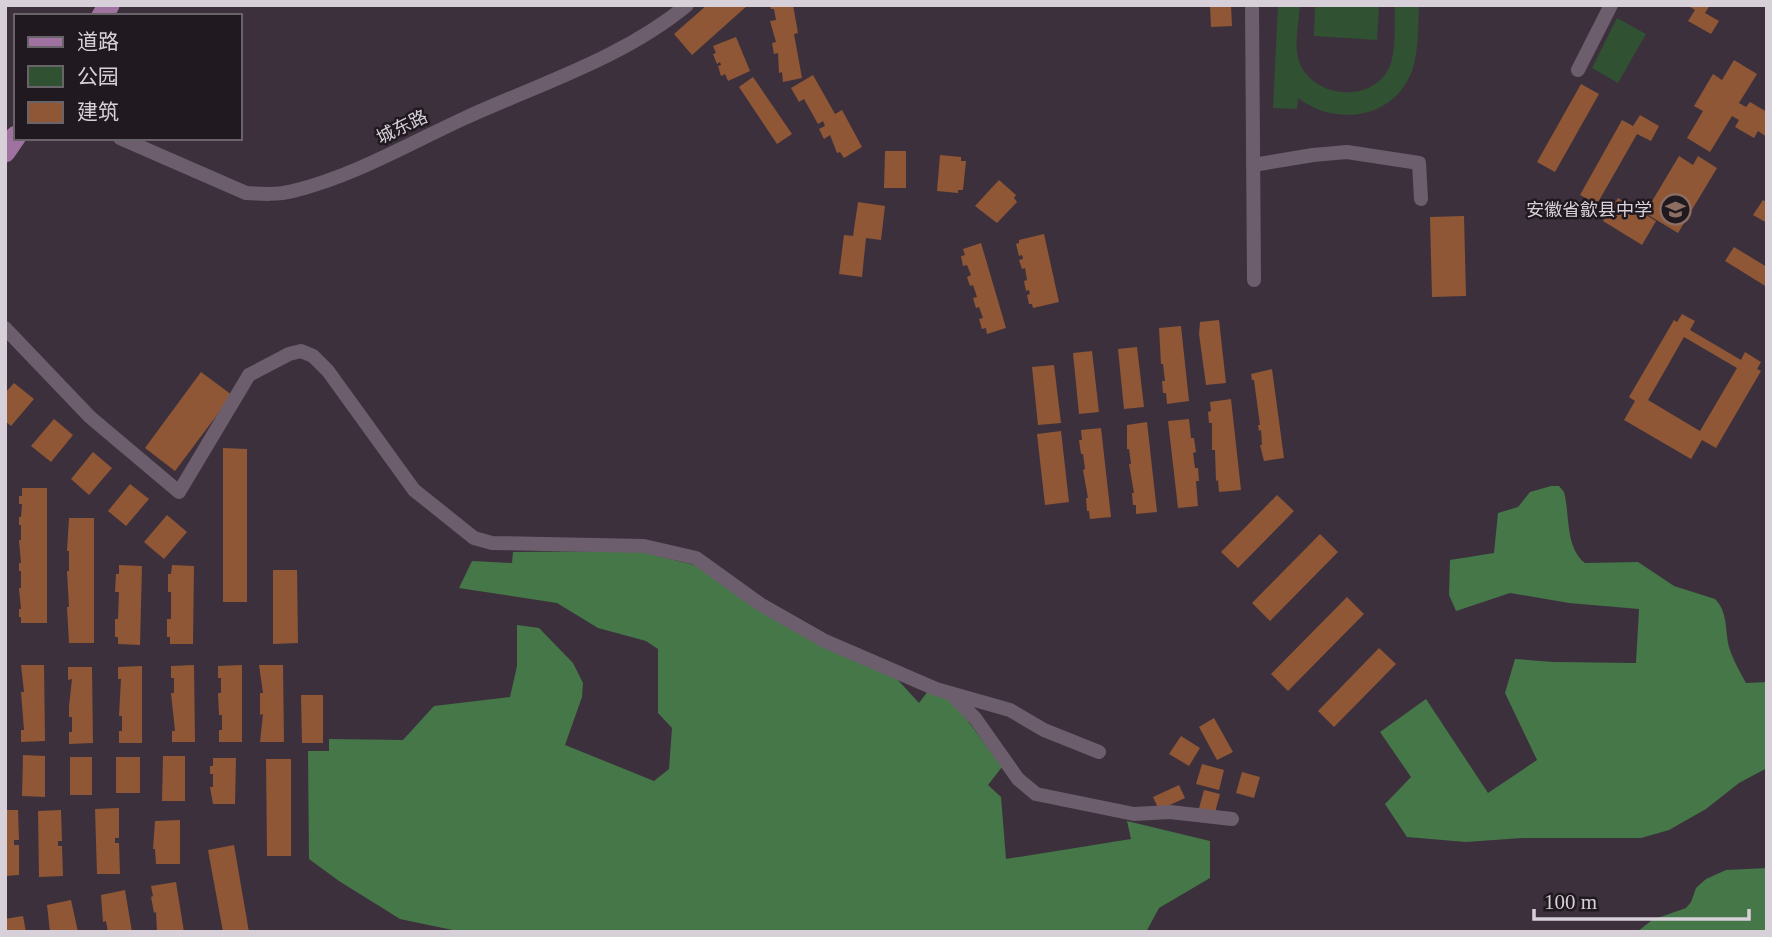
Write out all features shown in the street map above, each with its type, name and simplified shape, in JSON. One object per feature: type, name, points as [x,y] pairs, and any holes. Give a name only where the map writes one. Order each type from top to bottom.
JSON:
[{"type":"street","name":"城东路","points":[[125,140],[246,193],[293,192],[357,170],[608,54],[648,33],[687,5]]},
{"type":"street","points":[[1252,5],[1254,280]]},
{"type":"street","points":[[1578,70],[1611,5]]},
{"type":"street","points":[[1253,165],[1348,152],[1419,163],[1421,199]]},
{"type":"street","points":[[5,328],[90,417],[179,492],[249,375],[289,354],[301,351],[313,356],[328,371],[414,490],[474,538],[483,542],[505,544],[644,546],[696,558],[792,624],[825,641],[948,692],[1010,710],[1044,730],[1100,752]]},
{"type":"street","points":[[948,692],[975,718],[1018,779],[1036,794],[1134,814],[1170,812],[1232,819]]},
{"type":"green space","points":[[1278,5],[1300,5],[1297,50],[1300,64],[1308,76],[1334,91],[1349,92],[1376,84],[1386,73],[1393,53],[1395,5],[1419,5],[1416,55],[1412,71],[1403,87],[1392,100],[1362,113],[1329,113],[1298,98],[1297,109],[1273,108]]},
{"type":"green space","points":[[1315,5],[1379,5],[1377,40],[1314,36]]},
{"type":"green space","points":[[1617,18],[1646,34],[1618,83],[1592,68]]},
{"type":"green space","points":[[1559,486],[1564,492],[1571,540],[1574,549],[1585,563],[1638,562],[1674,586],[1715,599],[1719,604],[1724,615],[1731,652],[1746,683],[1767,682],[1767,768],[1739,783],[1706,809],[1669,830],[1641,838],[1522,838],[1466,842],[1407,837],[1385,804],[1411,777],[1380,732],[1426,699],[1488,793],[1537,760],[1505,693],[1515,659],[1636,663],[1639,609],[1569,603],[1510,593],[1456,611],[1449,595],[1450,560],[1494,553],[1498,513],[1518,507],[1530,492]]},
{"type":"green space","points":[[638,551],[702,567],[897,679],[919,703],[928,691],[951,698],[1002,767],[988,785],[1001,797],[1006,859],[1131,839],[1127,821],[1210,841],[1210,878],[1159,908],[1146,932],[462,932],[400,919],[309,859],[308,751],[329,751],[329,739],[403,740],[434,706],[510,697],[517,666],[517,625],[539,628],[573,663],[583,683],[582,697],[565,745],[654,781],[669,769],[672,728],[658,713],[658,649],[646,641],[598,628],[557,603],[459,588],[472,561],[512,563],[513,552]]},
{"type":"green space","points":[[1767,868],[1767,932],[1637,932],[1652,920],[1686,908],[1696,888],[1706,879],[1726,870]]},
{"type":"building","points":[[707,5],[748,5],[692,55],[674,34]]},
{"type":"building","points":[[770,5],[793,5],[798,33],[794,34],[802,78],[783,82],[782,72],[779,73],[778,53],[774,54],[772,43],[776,42],[770,21],[776,20],[774,9],[771,9]]},
{"type":"building","points":[[1210,5],[1231,5],[1232,26],[1211,27]]},
{"type":"building","points":[[1687,5],[1710,5],[1705,13],[1719,21],[1711,34],[1688,21],[1695,10]]},
{"type":"building","points":[[736,37],[750,71],[728,81],[725,74],[721,76],[718,66],[721,65],[720,62],[717,64],[713,46]]},
{"type":"building","points":[[1734,60],[1757,74],[1739,103],[1746,107],[1750,102],[1767,112],[1767,137],[1758,131],[1754,138],[1735,127],[1739,120],[1732,116],[1710,152],[1687,138],[1703,111],[1694,106],[1713,74],[1722,80]]},
{"type":"building","points":[[813,75],[835,114],[842,110],[862,147],[844,158],[840,152],[837,153],[830,135],[824,139],[819,129],[825,126],[823,121],[818,124],[804,99],[799,102],[791,88]]},
{"type":"building","points":[[753,77],[792,134],[777,144],[739,87]]},
{"type":"building","points":[[1581,84],[1599,94],[1555,172],[1537,162]]},
{"type":"building","points":[[1640,115],[1659,126],[1651,141],[1637,134],[1597,204],[1580,195],[1622,120],[1633,126]]},
{"type":"building","points":[[885,151],[906,151],[906,188],[884,188]]},
{"type":"building","points":[[940,155],[961,157],[961,161],[966,161],[963,190],[958,190],[958,193],[937,191]]},
{"type":"building","points":[[1679,156],[1693,165],[1698,156],[1717,168],[1678,233],[1645,213]]},
{"type":"building","points":[[999,180],[1016,195],[1014,198],[1017,202],[997,223],[975,206]]},
{"type":"building","points":[[1618,198],[1656,221],[1642,245],[1603,221]]},
{"type":"building","points":[[1763,200],[1767,202],[1767,223],[1753,215]]},
{"type":"building","points":[[858,202],[885,206],[881,240],[866,238],[862,277],[839,274],[844,235],[853,236]]},
{"type":"building","points":[[1464,216],[1466,296],[1432,297],[1430,217]]},
{"type":"building","points":[[1044,234],[1059,302],[1033,308],[1032,304],[1029,304],[1027,295],[1030,294],[1029,290],[1026,291],[1024,281],[1027,280],[1025,268],[1022,269],[1019,260],[1023,259],[1022,255],[1019,256],[1016,244],[1019,240]]},
{"type":"building","points":[[981,243],[1006,328],[987,334],[986,328],[982,329],[979,319],[983,318],[973,298],[977,297],[967,277],[971,275],[967,265],[963,266],[961,256],[965,255],[963,249]]},
{"type":"building","points":[[1734,247],[1767,267],[1767,287],[1725,261]]},
{"type":"building","points":[[1682,314],[1695,321],[1690,330],[1741,360],[1745,352],[1761,362],[1757,369],[1761,371],[1716,448],[1702,440],[1691,459],[1624,420],[1635,401],[1629,397],[1674,320],[1677,322]],"holes":[[[1684,337],[1737,368],[1700,431],[1648,400]]]},
{"type":"building","points":[[1219,320],[1226,383],[1206,385],[1199,334],[1200,322]]},
{"type":"building","points":[[1181,326],[1189,401],[1167,404],[1166,393],[1163,393],[1162,381],[1165,381],[1159,328]]},
{"type":"building","points":[[1137,347],[1144,407],[1124,409],[1118,349]]},
{"type":"building","points":[[1092,351],[1099,412],[1079,414],[1073,353]]},
{"type":"building","points":[[1054,365],[1061,423],[1038,425],[1032,367]]},
{"type":"building","points":[[1272,369],[1284,458],[1264,461],[1251,374]]},
{"type":"building","points":[[201,372],[232,395],[175,471],[145,448]]},
{"type":"building","points":[[14,383],[34,399],[11,426],[5,421],[5,393]]},
{"type":"building","points":[[1231,399],[1241,490],[1219,492],[1215,450],[1212,450],[1212,423],[1209,423],[1208,412],[1211,411],[1210,402]]},
{"type":"building","points":[[54,419],[73,435],[51,462],[31,446]]},
{"type":"building","points":[[1189,419],[1196,452],[1193,453],[1195,468],[1198,468],[1198,506],[1178,508],[1168,421]]},
{"type":"building","points":[[1147,422],[1157,512],[1136,514],[1127,449],[1127,425]]},
{"type":"building","points":[[1101,428],[1111,517],[1090,519],[1079,440],[1082,440],[1081,430]]},
{"type":"building","points":[[1061,431],[1069,502],[1045,505],[1037,434]]},
{"type":"building","points":[[223,448],[247,449],[247,602],[223,602]]},
{"type":"building","points":[[93,452],[112,468],[89,495],[71,479]]},
{"type":"building","points":[[130,484],[149,499],[126,526],[108,511]]},
{"type":"building","points":[[22,488],[47,488],[47,623],[21,623],[19,617],[19,517],[22,504],[19,504],[19,496],[22,496]]},
{"type":"building","points":[[1277,495],[1294,511],[1238,568],[1221,552]]},
{"type":"building","points":[[167,515],[187,532],[164,559],[144,542]]},
{"type":"building","points":[[69,518],[94,518],[94,643],[69,643]]},
{"type":"building","points":[[1320,534],[1338,552],[1270,621],[1252,603]]},
{"type":"building","points":[[119,565],[142,566],[140,645],[118,644],[118,637],[115,637],[119,592],[115,592],[116,574],[119,574]]},
{"type":"building","points":[[172,565],[194,566],[193,644],[170,644],[170,637],[167,637],[167,619],[171,619],[168,574],[171,574]]},
{"type":"building","points":[[273,570],[297,570],[298,643],[273,644]]},
{"type":"building","points":[[1347,597],[1364,614],[1288,691],[1271,674]]},
{"type":"building","points":[[1379,648],[1396,664],[1334,727],[1318,711]]},
{"type":"building","points":[[21,665],[44,665],[45,741],[21,742],[21,730],[24,730],[21,692],[24,692]]},
{"type":"building","points":[[194,665],[195,742],[172,742],[172,731],[175,731],[171,693],[174,693],[174,678],[171,678],[171,666]]},
{"type":"building","points":[[242,665],[242,742],[219,742],[222,715],[219,715],[218,693],[221,693],[221,678],[218,678],[218,666]]},
{"type":"building","points":[[259,665],[283,665],[284,742],[260,742],[263,714],[260,715],[260,693],[263,693]]},
{"type":"building","points":[[142,666],[142,743],[119,743],[122,716],[119,716],[121,679],[118,679],[118,667]]},
{"type":"building","points":[[68,667],[92,667],[93,743],[69,744],[69,732],[72,732],[69,706],[72,679],[68,680]]},
{"type":"building","points":[[301,695],[323,695],[323,743],[302,743]]},
{"type":"building","points":[[1214,718],[1233,752],[1217,760],[1199,727]]},
{"type":"building","points":[[1181,736],[1200,748],[1189,766],[1169,754]]},
{"type":"building","points":[[23,755],[45,756],[45,797],[22,796]]},
{"type":"building","points":[[163,756],[185,756],[185,801],[162,801]]},
{"type":"building","points":[[70,757],[92,757],[92,795],[70,795]]},
{"type":"building","points":[[116,757],[140,757],[140,793],[116,793]]},
{"type":"building","points":[[213,758],[236,758],[235,804],[213,804],[210,787],[213,787],[213,774],[210,774],[210,766],[213,766]]},
{"type":"building","points":[[266,759],[291,759],[291,856],[267,856]]},
{"type":"building","points":[[1202,764],[1224,770],[1219,790],[1196,784]]},
{"type":"building","points":[[1242,772],[1260,777],[1254,798],[1236,793]]},
{"type":"building","points":[[1179,785],[1185,798],[1159,810],[1153,797]]},
{"type":"building","points":[[1204,790],[1220,794],[1214,816],[1198,812]]},
{"type":"building","points":[[119,808],[119,838],[115,838],[115,843],[119,843],[120,874],[97,874],[95,809]]},
{"type":"building","points":[[5,810],[18,810],[19,840],[14,840],[14,845],[19,845],[19,875],[5,876]]},
{"type":"building","points":[[61,810],[62,841],[58,841],[58,846],[62,846],[63,876],[39,877],[38,811]]},
{"type":"building","points":[[180,820],[180,864],[156,864],[153,849],[155,821]]},
{"type":"building","points":[[234,845],[249,932],[223,932],[208,850]]},
{"type":"building","points":[[176,882],[184,932],[157,932],[151,886]]},
{"type":"building","points":[[125,890],[132,932],[108,932],[106,921],[103,922],[101,895]]},
{"type":"building","points":[[71,900],[78,932],[50,932],[47,905]]},
{"type":"building","points":[[23,916],[26,932],[5,932],[5,919]]},
{"type":"place","name":"安徽省歙县中学","points":[[1675,210]]}]
